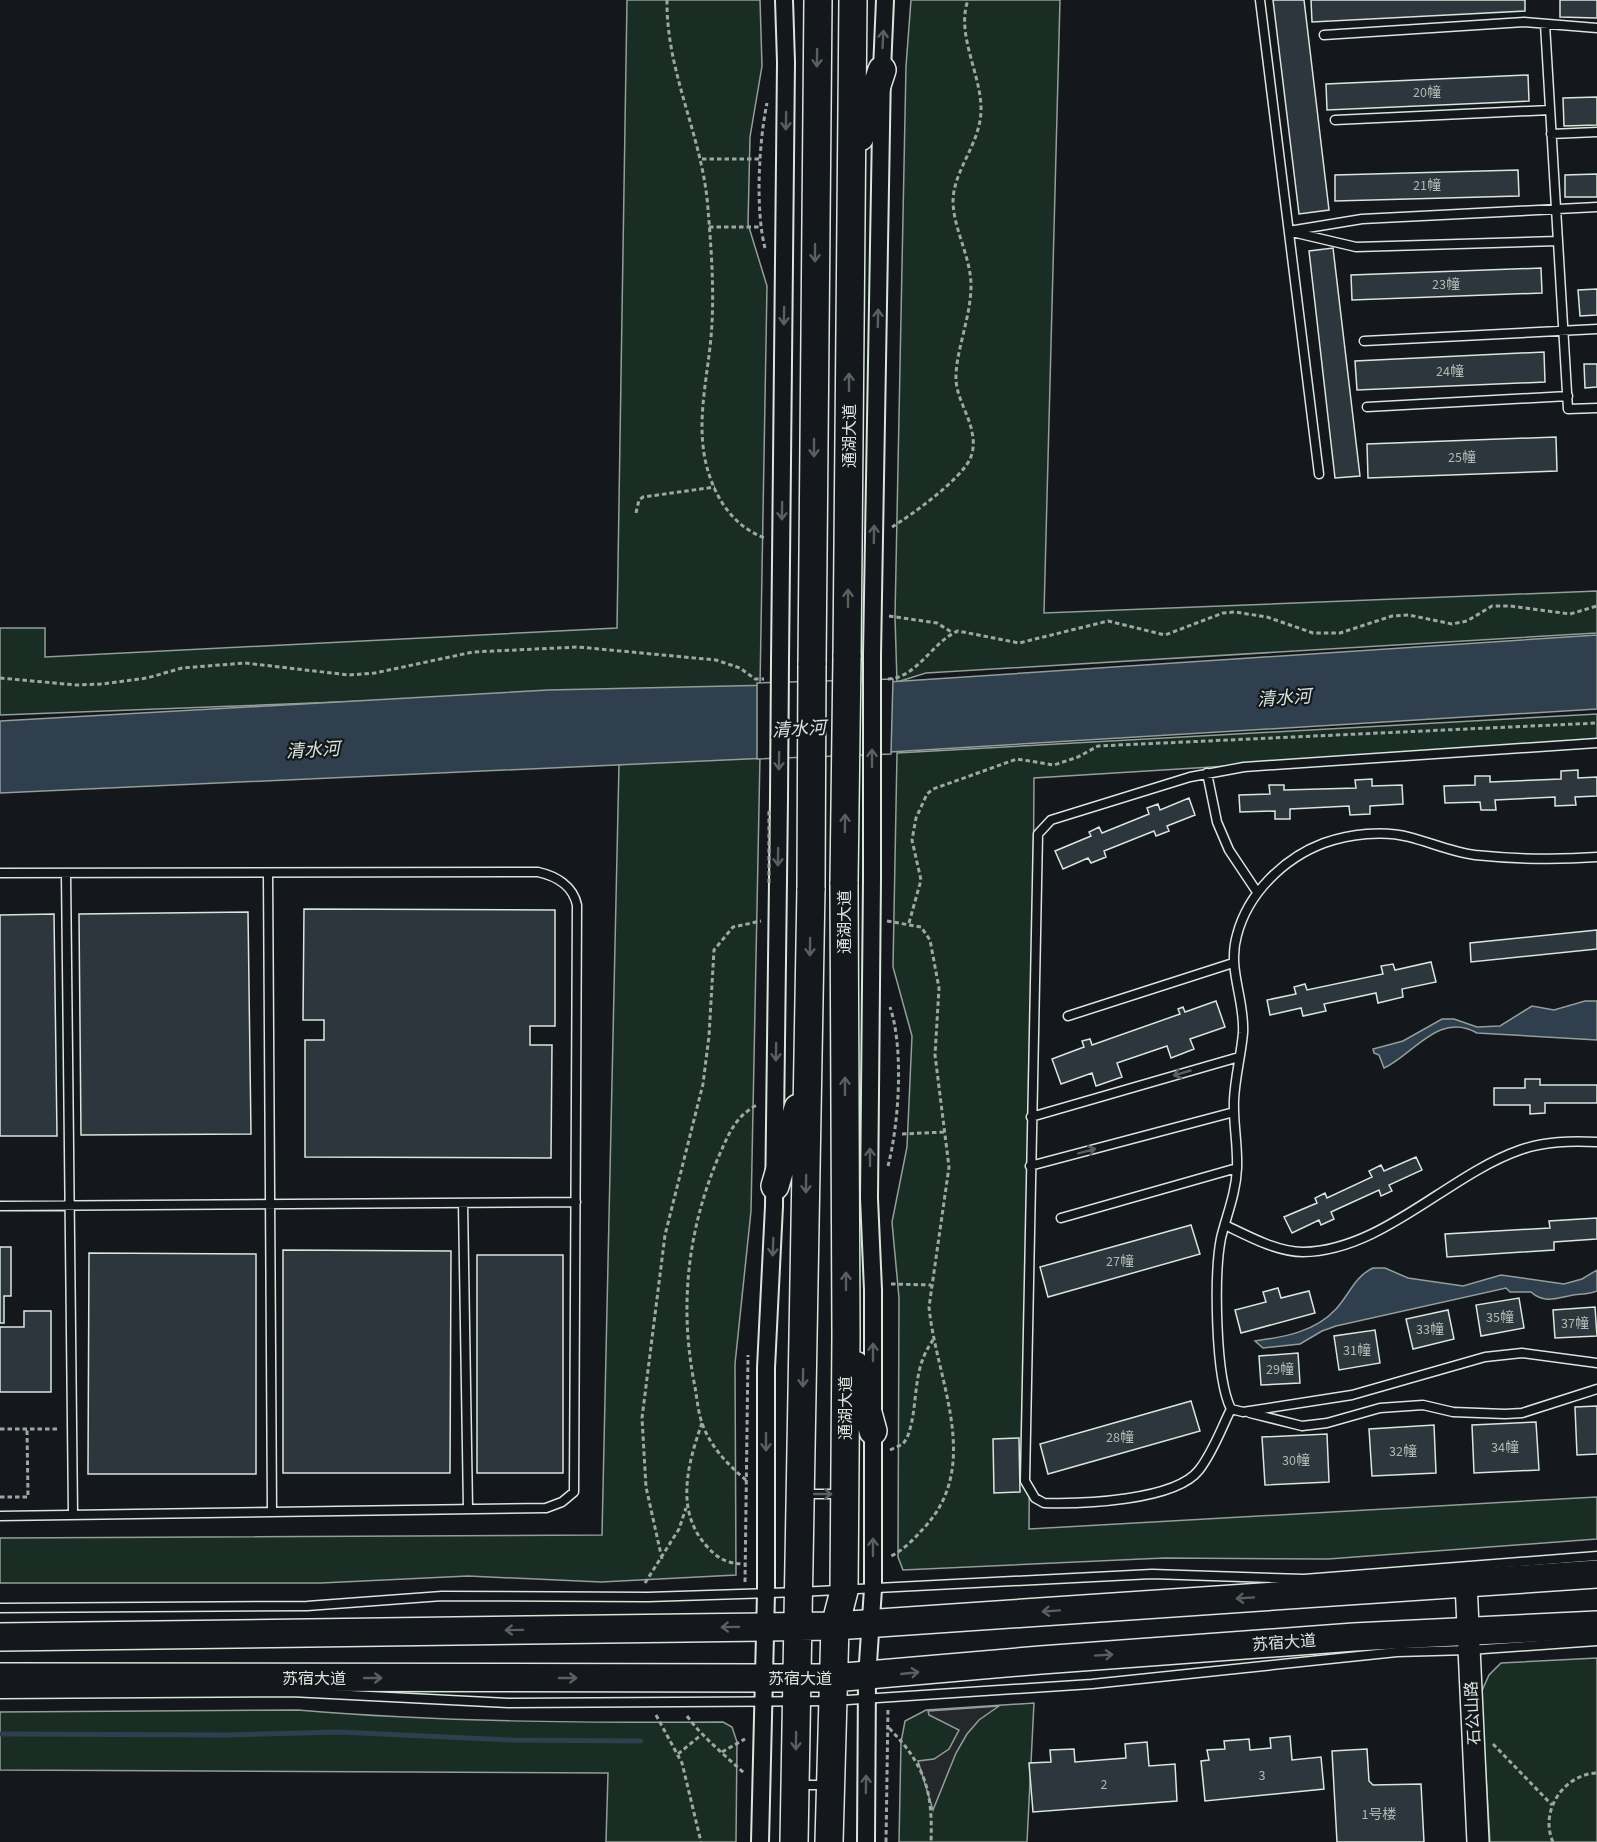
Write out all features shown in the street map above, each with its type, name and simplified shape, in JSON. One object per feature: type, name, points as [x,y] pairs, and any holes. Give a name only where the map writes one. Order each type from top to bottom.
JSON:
[{"type":"main road","name":"通湖大道","points":[[794,1842],[811,888],[818,0]]},
{"type":"main road","name":"通湖大道","points":[[829,1842],[835,1626],[844,1591],[846,1335],[844,882],[860,656],[852,161],[853,0]]},
{"type":"main road","points":[[852,161],[882,70]]},
{"type":"main road","points":[[775,1186],[808,1076]]},
{"type":"main road","points":[[846,1335],[878,1442]]},
{"type":"main road","points":[[0,1637],[835,1626],[1597,1574]]},
{"type":"main road","name":"苏宿大道","points":[[0,1677],[833,1690],[867,1688],[1041,1660],[1354,1637],[1468,1642],[1597,1625]]},
{"type":"street","points":[[760,1842],[766,1593],[766,1368],[775,1186],[786,62],[784,0]]},
{"type":"street","points":[[866,1842],[867,1688],[878,1442],[869,1198],[872,879],[860,656],[885,0]]},
{"type":"street","name":"石公山路","points":[[1466,1583],[1478,1842]]},
{"type":"lane","points":[[1260,0],[1318,474]]},
{"type":"lane","points":[[1324,35],[1524,22],[1597,28]]},
{"type":"lane","points":[[1545,24],[1568,409],[1597,408]]},
{"type":"lane","points":[[1335,120],[1550,110]]},
{"type":"lane","points":[[1551,134],[1597,132]]},
{"type":"lane","points":[[1289,231],[1362,219],[1597,207]]},
{"type":"lane","points":[[1289,231],[1356,247],[1558,241]]},
{"type":"lane","points":[[1364,340],[1597,329]]},
{"type":"lane","points":[[1366,407],[1568,396]]},
{"type":"lane","points":[[1231,1409],[1197,1472],[1177,1486],[1158,1492],[1105,1500],[1044,1503],[1035,1498],[1025,1481],[1038,834],[1051,820],[1208,773],[1244,767],[1597,742]]},
{"type":"lane","points":[[1208,773],[1217,822],[1229,850],[1257,892]]},
{"type":"lane","points":[[1597,857],[1474,855],[1449,850],[1408,836],[1361,835],[1325,843],[1307,851],[1269,879],[1257,892],[1244,913],[1236,935],[1233,963],[1244,1016],[1234,1112],[1237,1168],[1233,1201],[1217,1269],[1220,1356],[1226,1399],[1231,1409],[1302,1426],[1326,1423],[1380,1408],[1424,1406],[1454,1412],[1522,1413],[1597,1389]]},
{"type":"lane","points":[[0,873],[538,872],[552,875],[575,895],[576,1202],[574,1492],[562,1502],[546,1508],[0,1516]]},
{"type":"lane","points":[[66,873],[73,1515]]},
{"type":"lane","points":[[268,873],[272,1512]]},
{"type":"lane","points":[[1068,1016],[1233,963]]},
{"type":"lane","points":[[1031,1117],[1239,1057]]},
{"type":"lane","points":[[1030,1166],[1234,1112]]},
{"type":"lane","points":[[1226,1225],[1281,1248],[1301,1252],[1335,1248],[1374,1232],[1479,1170],[1519,1150],[1546,1143],[1597,1142]]},
{"type":"lane","points":[[1061,1218],[1237,1168]]},
{"type":"lane","points":[[0,1206],[576,1202]]},
{"type":"lane","points":[[463,1203],[468,1509]]},
{"type":"lane","points":[[1243,1412],[1352,1395],[1485,1358],[1522,1353],[1597,1363]]},
{"type":"lane","points":[[801,1494],[844,1494]]},
{"type":"lane","points":[[0,1608],[307,1606],[442,1596],[641,1597],[844,1591],[1152,1574],[1304,1579],[1597,1556]]},
{"type":"lane","points":[[1468,1642],[1597,1641]]},
{"type":"lane","points":[[0,1694],[291,1692],[508,1703],[677,1702],[763,1690]]},
{"type":"lane","points":[[795,1785],[830,1785]]},
{"type":"path","points":[[667,0],[668,36],[674,69],[702,159],[709,227],[712,321],[702,411],[705,460],[731,519],[749,532],[772,541]]},
{"type":"path","points":[[886,531],[930,500],[967,465],[974,446],[970,423],[956,379],[969,312],[971,287],[970,269],[953,203],[958,179],[980,131],[980,96],[965,24],[968,0]]},
{"type":"path","points":[[702,159],[761,159]]},
{"type":"path","points":[[709,227],[761,227]]},
{"type":"path","points":[[636,513],[639,500],[643,497],[715,487]]},
{"type":"path","points":[[885,616],[929,621],[953,633],[971,633],[1019,643],[1108,621],[1165,635],[1174,634],[1223,613],[1235,612],[1267,617],[1313,633],[1340,633],[1392,616],[1409,615],[1452,624],[1467,621],[1492,606],[1510,606],[1570,614],[1597,606]]},
{"type":"path","points":[[882,679],[894,678],[916,666],[953,633]]},
{"type":"path","points":[[0,678],[76,685],[102,684],[147,678],[182,668],[245,663],[349,675],[375,673],[473,652],[578,647],[716,660],[740,668],[755,679],[767,679]]},
{"type":"path","points":[[662,1559],[645,1487],[642,1418],[665,1235],[703,1084],[709,1036],[714,950],[733,927],[768,920]]},
{"type":"path","points":[[882,920],[921,927],[930,940],[939,988],[935,1055],[949,1167],[929,1307],[934,1339],[952,1414],[954,1447],[950,1476],[939,1511],[927,1526],[894,1555],[882,1560]]},
{"type":"path","points":[[746,1480],[719,1456],[702,1423],[688,1345],[687,1292],[694,1225],[709,1179],[732,1124],[747,1110],[767,1100]]},
{"type":"path","points":[[902,1134],[946,1132]]},
{"type":"path","points":[[883,1284],[931,1285]]},
{"type":"path","points":[[878,1442],[897,1448],[907,1438],[916,1379],[925,1352],[934,1339]]},
{"type":"path","points":[[641,1597],[649,1574],[662,1559],[679,1530],[687,1506],[689,1470],[702,1423]]},
{"type":"path","points":[[0,1429],[72,1429]]},
{"type":"path","points":[[0,1497],[28,1497],[27,1429]]},
{"type":"path","points":[[687,1506],[694,1529],[714,1555],[727,1562],[745,1564]]},
{"type":"path","points":[[648,1702],[678,1754],[696,1812],[701,1842]]},
{"type":"path","points":[[677,1702],[701,1735],[745,1774]]},
{"type":"path","points":[[1472,1724],[1552,1805]]},
{"type":"path","points":[[888,1726],[911,1753],[923,1774],[933,1810],[931,1842]]},
{"type":"path","points":[[678,1754],[701,1735]]},
{"type":"path","points":[[722,1752],[745,1739]]},
{"type":"path","points":[[1553,1842],[1549,1822],[1552,1805],[1561,1790],[1575,1779],[1597,1773]]},
{"type":"green space","points":[[627,0],[760,0],[762,66],[750,137],[748,224],[767,286],[760,686],[0,715],[0,628],[45,628],[45,657],[617,628]]},
{"type":"green space","points":[[911,0],[1060,0],[1044,613],[1597,591],[1597,633],[926,673],[897,682],[895,617],[906,66]]},
{"type":"green space","points":[[1597,714],[1597,743],[1034,778],[1029,1529],[1597,1497],[1597,1539],[1328,1559],[1164,1558],[903,1570],[898,1557],[899,1298],[892,1222],[907,1147],[912,1036],[893,967],[897,753]]},
{"type":"green space","points":[[760,756],[751,1211],[735,1364],[736,1575],[601,1582],[468,1576],[321,1583],[0,1583],[0,1538],[602,1535],[619,764]]},
{"type":"green space","points":[[1597,1658],[1597,1842],[1490,1842],[1481,1693],[1489,1675],[1501,1663]]},
{"type":"green space","points":[[1034,1703],[1027,1842],[899,1842],[901,1742],[905,1721],[926,1710]]},
{"type":"green space","points":[[298,1710],[511,1721],[723,1722],[732,1727],[737,1742],[736,1842],[606,1842],[608,1773],[0,1770],[0,1712]]},
{"type":"shaded area","points":[[999,1706],[979,1720],[967,1734],[956,1753],[933,1810],[918,1761],[934,1759],[949,1749],[959,1730],[929,1715],[928,1711]]},
{"type":"water","name":"清水河","points":[[1597,635],[1597,709],[857,754],[0,793],[0,721],[548,690],[873,683]]},
{"type":"water","points":[[1585,1001],[1597,1001],[1597,1040],[1477,1033],[1451,1027],[1428,1037],[1384,1068],[1379,1055],[1374,1053],[1373,1049],[1403,1041],[1442,1019],[1454,1019],[1477,1027],[1500,1026],[1532,1006],[1554,1010]]},
{"type":"water","points":[[1373,1268],[1385,1268],[1408,1278],[1463,1286],[1501,1275],[1564,1284],[1582,1279],[1597,1270],[1597,1291],[1546,1299],[1531,1292],[1510,1292],[1506,1288],[1336,1326],[1300,1344],[1263,1348],[1255,1341],[1288,1335],[1319,1323],[1341,1304],[1361,1276]]},
{"type":"pier","points":[[893,679],[891,754],[757,759],[757,683]]},
{"type":"building","points":[[1273,0],[1304,0],[1329,210],[1299,214]]},
{"type":"building","points":[[1311,0],[1525,0],[1525,11],[1312,22]]},
{"type":"building","points":[[1560,0],[1597,0],[1597,18],[1560,17]]},
{"type":"building","points":[[1528,75],[1529,101],[1327,110],[1326,84]]},
{"type":"building","points":[[1597,97],[1597,125],[1564,126],[1563,98]]},
{"type":"building","points":[[1518,170],[1519,196],[1335,201],[1335,175]]},
{"type":"building","points":[[1597,174],[1597,197],[1565,197],[1565,175]]},
{"type":"building","points":[[1333,248],[1360,476],[1335,478],[1309,251]]},
{"type":"building","points":[[1541,268],[1542,293],[1352,300],[1351,275]]},
{"type":"building","points":[[1597,289],[1597,315],[1580,316],[1578,290]]},
{"type":"building","points":[[1544,352],[1545,382],[1357,390],[1355,361]]},
{"type":"building","points":[[1584,364],[1597,364],[1597,387],[1585,388]]},
{"type":"building","points":[[1556,437],[1557,471],[1368,478],[1367,444]]},
{"type":"building","points":[[1578,770],[1578,778],[1597,777],[1597,796],[1575,797],[1576,805],[1555,806],[1555,797],[1495,800],[1496,810],[1481,810],[1480,802],[1445,803],[1444,786],[1475,785],[1475,776],[1490,776],[1490,782],[1561,779],[1561,771]]},
{"type":"building","points":[[1372,779],[1372,786],[1402,785],[1403,804],[1370,806],[1370,814],[1350,815],[1349,806],[1290,809],[1290,819],[1275,819],[1275,811],[1240,812],[1239,795],[1270,794],[1269,785],[1284,785],[1284,790],[1356,788],[1355,780]]},
{"type":"building","points":[[1189,798],[1195,815],[1167,826],[1169,831],[1156,836],[1154,831],[1104,851],[1106,857],[1091,863],[1088,858],[1063,869],[1055,851],[1091,836],[1089,832],[1099,827],[1102,833],[1149,814],[1147,808],[1158,804],[1160,810]]},
{"type":"building","points":[[304,909],[555,910],[555,1026],[530,1026],[530,1045],[552,1045],[551,1158],[305,1157],[305,1040],[324,1040],[324,1020],[303,1020]]},
{"type":"building","points":[[248,912],[251,1134],[81,1135],[79,914]]},
{"type":"building","points":[[54,914],[57,1136],[0,1136],[0,915]]},
{"type":"building","points":[[1597,930],[1597,949],[1471,962],[1470,943]]},
{"type":"building","points":[[1431,962],[1436,982],[1402,989],[1403,997],[1378,1003],[1376,993],[1324,1004],[1326,1011],[1303,1016],[1301,1008],[1270,1015],[1267,1000],[1296,994],[1294,987],[1305,984],[1307,990],[1383,974],[1381,966],[1393,964],[1395,970]]},
{"type":"building","points":[[1216,1001],[1225,1027],[1190,1039],[1194,1049],[1171,1058],[1167,1046],[1117,1063],[1122,1077],[1096,1086],[1092,1073],[1061,1084],[1052,1059],[1084,1047],[1082,1041],[1090,1039],[1092,1045],[1180,1014],[1178,1009],[1183,1007],[1185,1012]]},
{"type":"building","points":[[1525,1079],[1540,1079],[1540,1085],[1597,1085],[1597,1103],[1545,1103],[1545,1113],[1530,1114],[1530,1105],[1494,1105],[1494,1088],[1525,1088]]},
{"type":"building","points":[[1416,1157],[1422,1170],[1389,1185],[1392,1191],[1381,1196],[1379,1190],[1331,1212],[1334,1219],[1321,1225],[1319,1220],[1292,1233],[1284,1217],[1317,1203],[1315,1198],[1325,1193],[1327,1198],[1372,1177],[1369,1171],[1381,1165],[1384,1171]]},
{"type":"building","points":[[1597,1218],[1597,1239],[1554,1242],[1554,1250],[1447,1257],[1445,1234],[1550,1228],[1549,1221]]},
{"type":"building","points":[[1191,1225],[1200,1254],[1048,1297],[1040,1267]]},
{"type":"building","points":[[0,1247],[11,1247],[11,1296],[4,1296],[4,1323],[0,1323]]},
{"type":"building","points":[[283,1250],[451,1251],[450,1473],[283,1473]]},
{"type":"building","points":[[89,1253],[256,1254],[256,1474],[88,1474]]},
{"type":"building","points":[[477,1255],[563,1255],[563,1473],[477,1473]]},
{"type":"building","points":[[1278,1288],[1281,1298],[1309,1291],[1315,1313],[1241,1333],[1235,1310],[1266,1302],[1263,1292]]},
{"type":"building","points":[[1519,1298],[1524,1328],[1481,1336],[1476,1305]]},
{"type":"building","points":[[1595,1307],[1597,1336],[1555,1338],[1553,1310]]},
{"type":"building","points":[[1448,1310],[1454,1339],[1413,1349],[1406,1319]]},
{"type":"building","points":[[24,1311],[51,1311],[51,1392],[0,1392],[0,1327],[24,1327]]},
{"type":"building","points":[[1375,1330],[1380,1363],[1339,1370],[1334,1336]]},
{"type":"building","points":[[1298,1353],[1300,1383],[1261,1385],[1259,1356]]},
{"type":"building","points":[[1191,1401],[1200,1431],[1048,1474],[1040,1444]]},
{"type":"building","points":[[1597,1406],[1597,1454],[1577,1455],[1575,1407]]},
{"type":"building","points":[[1536,1422],[1539,1470],[1474,1473],[1472,1425]]},
{"type":"building","points":[[1434,1425],[1436,1473],[1372,1476],[1369,1429]]},
{"type":"building","points":[[1327,1434],[1329,1482],[1265,1485],[1262,1437]]},
{"type":"building","points":[[1019,1438],[1020,1492],[994,1493],[993,1439]]},
{"type":"building","points":[[1290,1736],[1292,1760],[1321,1757],[1324,1789],[1205,1801],[1201,1761],[1209,1760],[1207,1750],[1225,1749],[1224,1741],[1249,1739],[1250,1750],[1271,1748],[1270,1738]]},
{"type":"building","points":[[1147,1742],[1149,1766],[1175,1764],[1177,1801],[1033,1812],[1029,1763],[1051,1762],[1050,1750],[1074,1749],[1075,1762],[1126,1758],[1125,1744]]},
{"type":"building","points":[[1367,1749],[1369,1781],[1373,1785],[1421,1784],[1424,1842],[1337,1842],[1332,1751]]},
{"type":"waterway","points":[[0,1734],[228,1735],[339,1732],[512,1740],[641,1741]]}]
